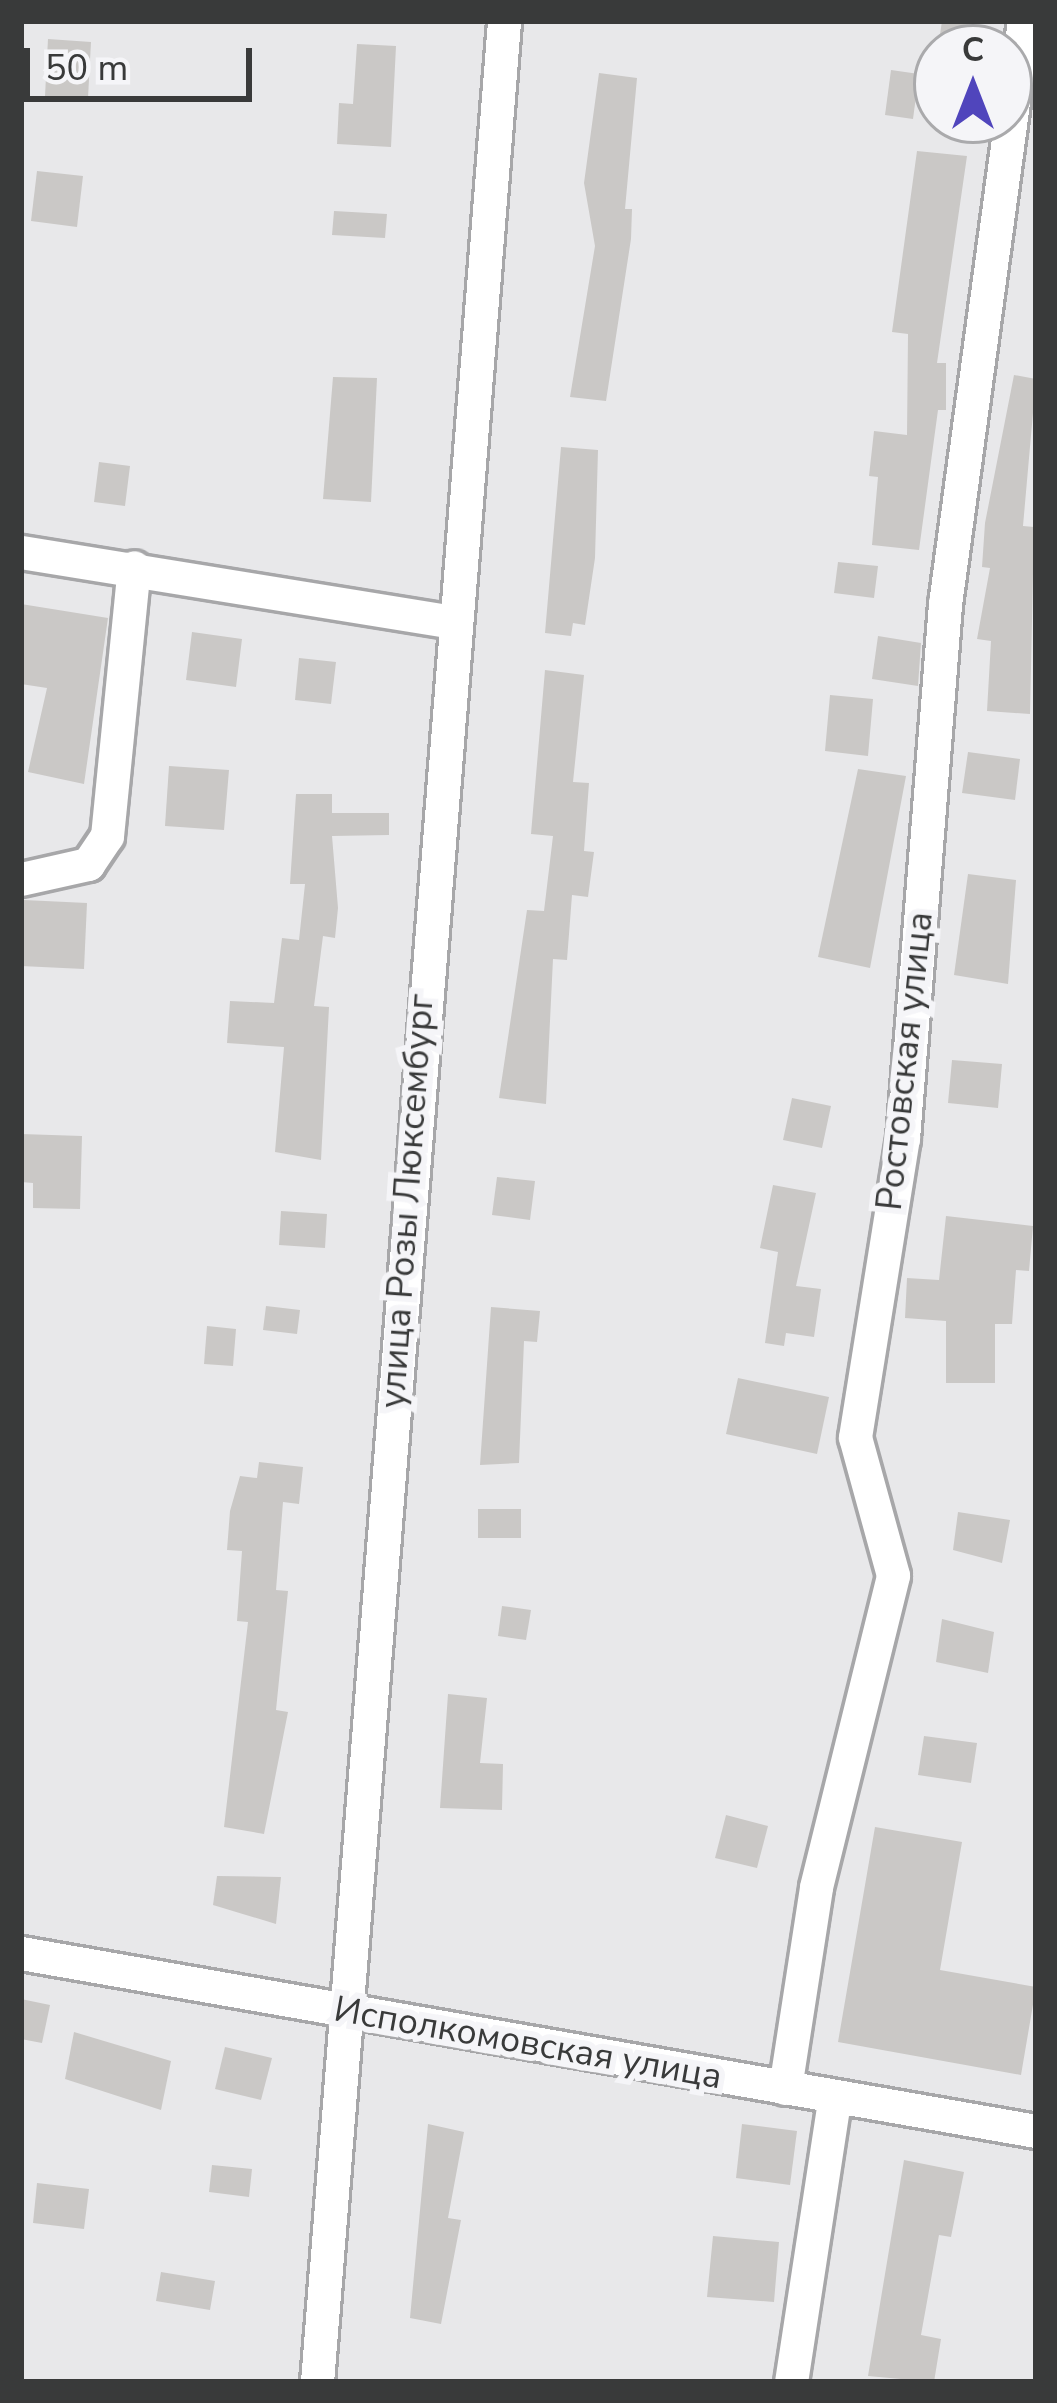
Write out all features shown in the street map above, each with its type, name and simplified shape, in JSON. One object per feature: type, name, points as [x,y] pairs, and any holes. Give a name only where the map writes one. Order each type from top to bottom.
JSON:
[{"type":"street","name":"улица Розы Люксембург","points":[[317,2382],[449,621],[504,21]]},
{"type":"street","name":"Ростовская улица","points":[[785,2088],[816,1887],[893,1575],[855,1438],[903,1138],[945,604],[1024,21]]},
{"type":"street","points":[[21,552],[449,621]]},
{"type":"street","points":[[21,879],[88,864],[107,836],[134,567]]},
{"type":"street","name":"Исполкомовская улица","points":[[21,1953],[1036,2131]]},
{"type":"street","points":[[791,2382],[835,2096]]},
{"type":"building","points":[[48,39],[91,42],[88,98],[45,96]]},
{"type":"building","points":[[357,44],[396,46],[391,147],[337,144],[339,103],[353,104]]},
{"type":"building","points":[[891,70],[913,73],[913,119],[885,115]]},
{"type":"building","points":[[599,73],[637,78],[625,209],[632,209],[631,239],[606,401],[570,397],[595,246],[584,183]]},
{"type":"building","points":[[917,151],[967,156],[937,363],[946,363],[946,410],[938,410],[919,550],[872,545],[878,477],[869,476],[874,431],[907,435],[908,334],[892,332]]},
{"type":"building","points":[[37,171],[83,176],[77,227],[31,221]]},
{"type":"building","points":[[334,211],[387,214],[385,238],[332,235]]},
{"type":"building","points":[[1014,375],[1036,379],[1023,526],[1034,527],[1030,714],[987,711],[991,641],[977,639],[990,568],[982,567],[985,523]]},
{"type":"building","points":[[333,377],[377,378],[371,502],[323,499]]},
{"type":"building","points":[[561,447],[598,450],[595,558],[585,625],[573,623],[571,636],[545,633]]},
{"type":"building","points":[[99,462],[130,466],[125,506],[94,502]]},
{"type":"building","points":[[838,562],[878,566],[874,598],[834,593]]},
{"type":"building","points":[[21,604],[108,618],[84,784],[28,772],[47,688],[21,684]]},
{"type":"building","points":[[192,632],[242,639],[236,687],[186,680]]},
{"type":"building","points":[[878,636],[921,643],[918,686],[872,679]]},
{"type":"building","points":[[299,658],[336,662],[331,704],[295,700]]},
{"type":"building","points":[[545,670],[584,675],[573,782],[589,783],[584,851],[594,852],[588,897],[572,895],[567,960],[553,959],[546,1104],[499,1098],[527,910],[544,911],[553,836],[531,834]]},
{"type":"building","points":[[830,695],[873,699],[868,756],[825,751]]},
{"type":"building","points":[[968,752],[1020,759],[1015,800],[962,793]]},
{"type":"building","points":[[169,766],[229,770],[224,830],[165,826]]},
{"type":"building","points":[[858,769],[906,776],[870,968],[818,957]]},
{"type":"building","points":[[296,794],[332,794],[332,813],[389,813],[389,835],[332,836],[338,908],[335,938],[323,936],[314,1006],[329,1007],[321,1160],[275,1152],[284,1047],[227,1043],[230,1001],[274,1003],[282,938],[299,940],[305,884],[290,884]]},
{"type":"building","points":[[968,874],[1016,880],[1008,984],[954,975]]},
{"type":"building","points":[[24,900],[87,903],[84,969],[21,966]]},
{"type":"building","points":[[952,1060],[1002,1064],[998,1108],[948,1103]]},
{"type":"building","points":[[792,1098],[831,1106],[822,1148],[783,1140]]},
{"type":"building","points":[[21,1134],[82,1136],[80,1209],[33,1208],[33,1183],[21,1182]]},
{"type":"building","points":[[497,1177],[535,1181],[530,1220],[492,1215]]},
{"type":"building","points":[[773,1185],[816,1193],[796,1286],[821,1289],[814,1337],[786,1333],[784,1346],[765,1343],[778,1252],[760,1248]]},
{"type":"building","points":[[281,1211],[327,1214],[325,1248],[279,1245]]},
{"type":"building","points":[[946,1216],[1033,1226],[1029,1271],[1016,1270],[1012,1324],[995,1324],[995,1383],[946,1383],[946,1321],[905,1318],[907,1278],[939,1280]]},
{"type":"building","points":[[266,1306],[300,1310],[297,1334],[263,1330]]},
{"type":"building","points":[[491,1307],[540,1311],[537,1342],[524,1341],[519,1463],[480,1465]]},
{"type":"building","points":[[207,1326],[236,1329],[233,1366],[204,1364]]},
{"type":"building","points":[[738,1378],[829,1397],[817,1454],[726,1434]]},
{"type":"building","points":[[259,1462],[303,1467],[299,1504],[283,1502],[276,1590],[288,1591],[276,1710],[288,1712],[264,1834],[224,1827],[248,1622],[237,1621],[242,1551],[227,1550],[230,1511],[240,1476],[257,1478]]},
{"type":"building","points":[[478,1509],[521,1509],[521,1538],[478,1538]]},
{"type":"building","points":[[958,1512],[1010,1520],[1002,1563],[953,1550]]},
{"type":"building","points":[[502,1606],[531,1610],[526,1640],[498,1636]]},
{"type":"building","points":[[942,1619],[994,1632],[988,1673],[936,1662]]},
{"type":"building","points":[[448,1694],[487,1698],[480,1763],[503,1764],[502,1810],[440,1808]]},
{"type":"building","points":[[924,1736],[977,1743],[971,1783],[918,1775]]},
{"type":"building","points":[[726,1815],[768,1826],[757,1868],[715,1858]]},
{"type":"building","points":[[875,1827],[962,1842],[940,1970],[1036,1987],[1021,2075],[838,2042]]},
{"type":"building","points":[[217,1876],[281,1877],[276,1924],[213,1905]]},
{"type":"building","points":[[21,1999],[50,2005],[42,2043],[21,2039]]},
{"type":"building","points":[[74,2032],[171,2061],[161,2110],[65,2079]]},
{"type":"building","points":[[225,2047],[272,2058],[261,2100],[215,2089]]},
{"type":"building","points":[[428,2124],[464,2132],[448,2218],[461,2220],[441,2324],[410,2318]]},
{"type":"building","points":[[742,2124],[797,2131],[790,2185],[736,2178]]},
{"type":"building","points":[[904,2160],[964,2172],[951,2237],[939,2235],[921,2335],[941,2339],[934,2382],[868,2376]]},
{"type":"building","points":[[212,2165],[252,2169],[249,2197],[209,2192]]},
{"type":"building","points":[[37,2183],[89,2189],[84,2229],[33,2223]]},
{"type":"building","points":[[713,2236],[779,2242],[774,2302],[707,2297]]},
{"type":"building","points":[[161,2272],[215,2281],[210,2310],[156,2301]]}]
